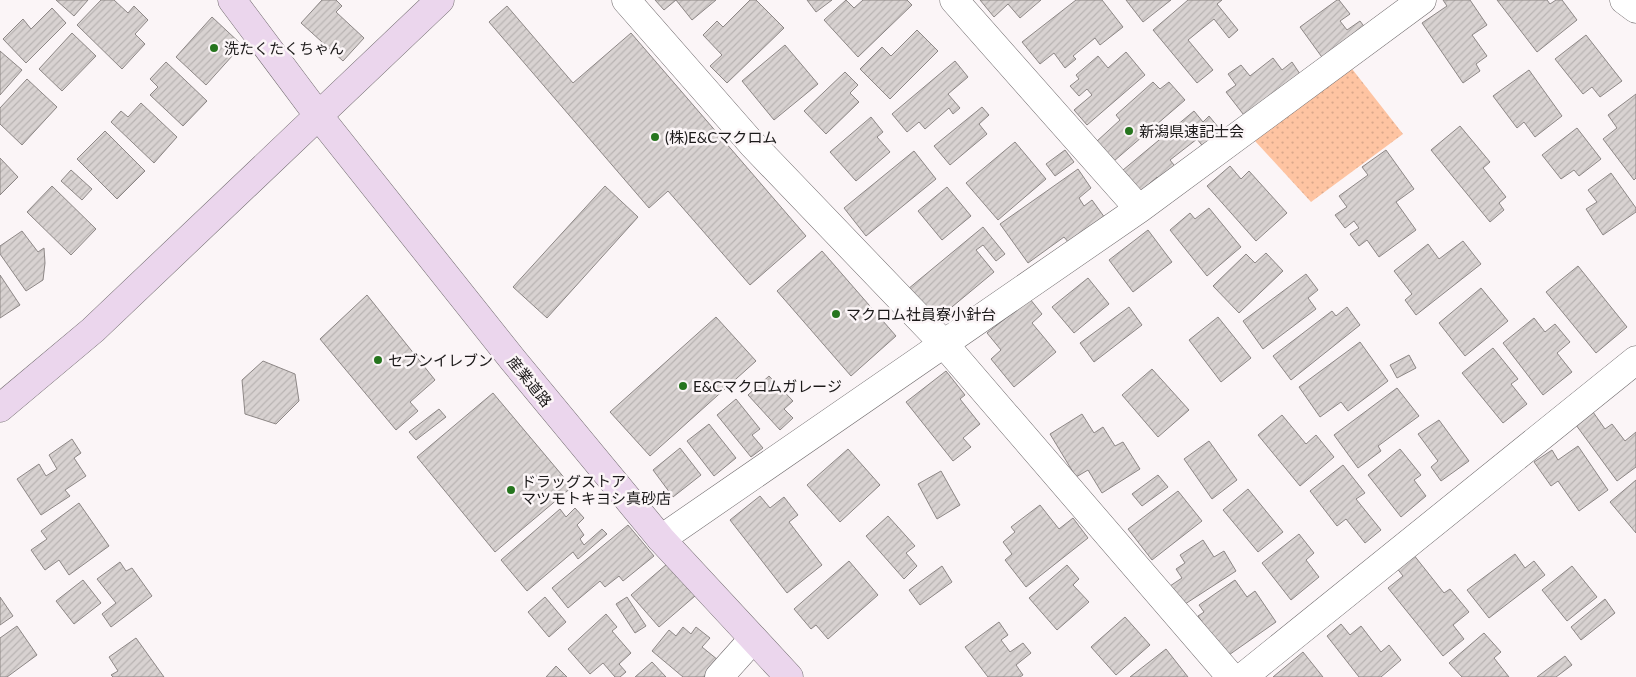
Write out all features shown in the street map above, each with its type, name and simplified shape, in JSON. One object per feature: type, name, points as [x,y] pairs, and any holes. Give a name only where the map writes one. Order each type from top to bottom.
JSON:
[{"type":"street","name":"産業道路","points":[[232,0],[318,115],[513,360],[661,539],[789,677]]},
{"type":"street","points":[[0,408],[93,330],[440,0]]},
{"type":"street","points":[[626,0],[753,145],[944,344],[1231,677]]},
{"type":"street","points":[[954,0],[1139,209]]},
{"type":"street","points":[[661,539],[1139,209],[1422,0]]},
{"type":"street","points":[[1624,0],[1636,9]]},
{"type":"street","points":[[1243,677],[1636,360]]},
{"type":"street","points":[[719,677],[753,639]]},
{"type":"shaded area","points":[[1349,65],[1403,134],[1311,202],[1255,141]]},
{"type":"building","points":[[56,0],[88,0],[74,16]]},
{"type":"building","points":[[101,0],[114,0],[128,13],[134,6],[148,20],[135,34],[145,44],[122,69],[77,25]]},
{"type":"building","points":[[322,0],[336,0],[342,6],[336,12],[364,38],[343,61],[301,23]]},
{"type":"building","points":[[655,0],[676,0],[664,10]]},
{"type":"building","points":[[676,0],[716,0],[692,20]]},
{"type":"building","points":[[750,0],[756,0],[784,28],[727,83],[710,66],[722,55],[703,35],[717,21],[723,27]]},
{"type":"building","points":[[807,0],[832,0],[816,12]]},
{"type":"building","points":[[846,0],[854,8],[863,0],[907,0],[912,5],[858,57],[824,20]]},
{"type":"building","points":[[980,0],[1041,0],[1020,18],[1008,4],[994,17]]},
{"type":"building","points":[[1076,0],[1102,0],[1123,27],[1100,45],[1095,38],[1073,56],[1076,59],[1065,68],[1054,53],[1040,64],[1022,42]]},
{"type":"building","points":[[1126,0],[1171,0],[1143,22]]},
{"type":"building","points":[[1188,0],[1222,0],[1217,4],[1238,30],[1229,38],[1214,19],[1188,40],[1213,70],[1197,83],[1153,30]]},
{"type":"building","points":[[1337,0],[1350,14],[1340,21],[1347,30],[1360,21],[1366,29],[1324,60],[1300,27]]},
{"type":"building","points":[[1443,0],[1470,0],[1487,25],[1472,35],[1487,56],[1476,64],[1480,71],[1463,83],[1422,23],[1447,6]]},
{"type":"building","points":[[1497,0],[1547,0],[1550,4],[1556,0],[1562,0],[1577,20],[1537,52]]},
{"type":"building","name":"(株)E&Cマクロム","points":[[507,6],[573,83],[631,33],[806,236],[750,285],[668,191],[649,208],[489,22]]},
{"type":"building","points":[[52,8],[66,23],[26,63],[3,39],[23,19],[31,29]]},
{"type":"building","points":[[212,17],[242,45],[206,85],[176,57]]},
{"type":"building","points":[[917,30],[938,51],[890,99],[860,69],[882,47],[891,56]]},
{"type":"building","points":[[72,33],[96,56],[62,91],[39,69]]},
{"type":"building","points":[[1586,35],[1622,81],[1600,97],[1592,87],[1583,94],[1555,59]]},
{"type":"building","points":[[785,45],[818,84],[774,120],[742,81]]},
{"type":"building","points":[[0,51],[22,70],[0,95]]},
{"type":"building","points":[[1126,52],[1145,75],[1087,125],[1074,110],[1092,95],[1087,89],[1079,96],[1070,86],[1079,79],[1076,75],[1098,56],[1108,68]]},
{"type":"building","points":[[1273,58],[1282,70],[1292,62],[1302,77],[1247,119],[1226,92],[1236,85],[1228,74],[1241,65],[1250,76]]},
{"type":"building","points":[[955,61],[968,77],[948,94],[960,108],[953,114],[949,108],[925,129],[919,122],[907,132],[892,114]]},
{"type":"building","points":[[166,62],[207,101],[183,126],[150,95],[158,87],[150,79]]},
{"type":"building","points":[[1529,70],[1562,116],[1535,137],[1524,122],[1517,128],[1493,96]]},
{"type":"building","points":[[845,72],[858,85],[850,93],[859,102],[826,134],[804,111]]},
{"type":"building","points":[[27,79],[57,107],[22,145],[0,124],[0,108]]},
{"type":"building","name":"新潟県速記士会","points":[[1153,82],[1160,89],[1169,82],[1185,100],[1114,161],[1096,142],[1120,120],[1116,115]]},
{"type":"building","points":[[1636,94],[1636,178],[1634,180],[1603,139],[1617,128],[1608,115]]},
{"type":"building","points":[[141,103],[177,137],[154,163],[111,122],[121,111],[128,117]]},
{"type":"building","points":[[982,107],[989,115],[979,124],[987,134],[950,165],[934,146]]},
{"type":"building","points":[[1194,111],[1203,122],[1209,116],[1223,133],[1205,149],[1197,139],[1170,160],[1178,170],[1162,184],[1157,177],[1141,191],[1123,170]]},
{"type":"building","points":[[871,117],[883,132],[877,137],[890,152],[856,181],[830,152]]},
{"type":"building","points":[[1460,126],[1490,162],[1483,168],[1506,197],[1499,203],[1504,210],[1490,222],[1431,150]]},
{"type":"building","points":[[1577,128],[1601,159],[1579,176],[1574,170],[1561,179],[1542,155]]},
{"type":"building","points":[[105,131],[145,171],[117,199],[77,159]]},
{"type":"building","points":[[1015,142],[1046,179],[998,220],[966,183]]},
{"type":"building","points":[[1065,150],[1074,162],[1055,176],[1046,164]]},
{"type":"building","points":[[1386,150],[1414,189],[1396,202],[1416,230],[1379,257],[1367,240],[1359,246],[1350,234],[1359,228],[1354,221],[1345,228],[1335,215],[1347,207],[1339,196],[1368,175],[1362,167]]},
{"type":"building","points":[[914,151],[936,179],[866,236],[844,208]]},
{"type":"building","points":[[0,158],[18,177],[0,195]]},
{"type":"building","points":[[1230,166],[1241,179],[1249,171],[1287,213],[1256,241],[1207,186]]},
{"type":"building","points":[[1078,169],[1091,188],[1079,198],[1084,206],[1092,200],[1105,218],[1069,243],[1064,237],[1028,263],[1000,224]]},
{"type":"building","points":[[71,170],[92,189],[82,200],[61,181]]},
{"type":"building","points":[[1611,173],[1636,208],[1636,212],[1603,235],[1586,209],[1597,202],[1588,190]]},
{"type":"building","points":[[52,186],[96,229],[71,255],[27,212]]},
{"type":"building","points":[[605,186],[638,217],[547,318],[513,287]]},
{"type":"building","points":[[947,187],[971,216],[942,240],[918,211]]},
{"type":"building","points":[[1209,208],[1241,247],[1207,276],[1170,230],[1190,213],[1195,219]]},
{"type":"building","points":[[983,227],[1005,254],[996,261],[983,245],[976,250],[994,272],[935,321],[908,289]]},
{"type":"building","points":[[1148,230],[1172,262],[1133,292],[1109,260]]},
{"type":"building","points":[[22,231],[38,252],[44,248],[45,263],[43,280],[26,291],[0,254],[0,246]]},
{"type":"building","points":[[1463,241],[1481,264],[1416,315],[1405,300],[1412,294],[1394,271],[1428,244],[1439,259]]},
{"type":"building","name":"マクロム社員寮小針台","points":[[822,251],[896,336],[851,376],[777,291]]},
{"type":"building","points":[[1266,253],[1283,271],[1239,313],[1213,286],[1246,254],[1255,263]]},
{"type":"building","points":[[1578,266],[1627,327],[1596,353],[1546,292]]},
{"type":"building","points":[[1306,274],[1318,290],[1308,298],[1316,309],[1263,349],[1243,321]]},
{"type":"building","points":[[0,275],[20,305],[0,318]]},
{"type":"building","points":[[1088,278],[1109,304],[1074,333],[1052,307]]},
{"type":"building","points":[[1481,288],[1508,321],[1465,356],[1439,323]]},
{"type":"building","name":"セブンイレブン","points":[[367,295],[435,380],[410,402],[418,411],[396,430],[320,339]]},
{"type":"building","points":[[1030,299],[1042,314],[1032,323],[1056,352],[1014,387],[991,359],[1001,350],[987,333]]},
{"type":"building","points":[[1129,307],[1142,325],[1094,362],[1080,343]]},
{"type":"building","points":[[1347,307],[1360,325],[1291,380],[1273,356],[1332,311],[1336,316]]},
{"type":"building","name":"E&Cマクロムガレージ","points":[[716,317],[756,361],[650,456],[610,412]]},
{"type":"building","points":[[1218,317],[1251,358],[1221,382],[1189,340]]},
{"type":"building","points":[[1534,318],[1545,332],[1555,324],[1570,342],[1557,353],[1572,372],[1543,395],[1503,343]]},
{"type":"building","points":[[1360,342],[1388,381],[1348,411],[1341,402],[1320,417],[1299,387]]},
{"type":"building","points":[[1493,348],[1518,379],[1511,384],[1527,404],[1503,423],[1462,373]]},
{"type":"building","points":[[1409,355],[1416,368],[1397,378],[1390,365]]},
{"type":"building","points":[[263,361],[295,374],[299,401],[276,424],[245,414],[242,380]]},
{"type":"building","points":[[1152,369],[1189,410],[1158,437],[1122,395]]},
{"type":"building","points":[[946,371],[965,395],[960,399],[980,424],[963,438],[971,447],[953,461],[906,402]]},
{"type":"building","points":[[769,376],[793,401],[784,409],[793,418],[780,430],[748,395]]},
{"type":"building","points":[[1397,388],[1419,416],[1378,446],[1381,451],[1358,468],[1334,435]]},
{"type":"building","points":[[493,393],[572,487],[495,552],[417,457]]},
{"type":"building","points":[[736,399],[760,429],[752,435],[763,448],[751,457],[717,415]]},
{"type":"building","points":[[439,409],[446,417],[416,440],[409,432]]},
{"type":"building","points":[[1593,412],[1605,429],[1612,424],[1625,441],[1636,432],[1636,467],[1617,481],[1576,425]]},
{"type":"building","points":[[1082,414],[1094,433],[1103,427],[1115,446],[1123,442],[1140,469],[1102,493],[1088,470],[1076,477],[1050,434]]},
{"type":"building","points":[[1282,415],[1306,444],[1316,435],[1334,457],[1300,486],[1258,435]]},
{"type":"building","points":[[1439,420],[1469,461],[1441,481],[1431,467],[1438,461],[1418,434]]},
{"type":"building","points":[[709,424],[736,458],[714,476],[687,441]]},
{"type":"building","points":[[72,439],[81,453],[74,458],[86,476],[65,490],[70,496],[41,515],[17,479],[39,464],[46,476],[57,469],[49,455]]},
{"type":"building","points":[[1209,441],[1237,480],[1212,499],[1184,459]]},
{"type":"building","points":[[1578,446],[1608,490],[1579,511],[1558,481],[1551,486],[1534,462],[1552,450],[1558,460]]},
{"type":"building","points":[[680,448],[701,475],[673,497],[653,470]]},
{"type":"building","points":[[848,449],[880,485],[840,522],[807,485]]},
{"type":"building","points":[[1400,449],[1421,475],[1414,480],[1426,496],[1401,517],[1368,475]]},
{"type":"building","points":[[1343,465],[1365,493],[1356,499],[1381,530],[1365,543],[1346,519],[1337,526],[1310,491]]},
{"type":"building","points":[[941,471],[960,505],[937,519],[918,484]]},
{"type":"building","points":[[1158,475],[1168,487],[1142,506],[1132,494]]},
{"type":"building","points":[[1636,480],[1636,533],[1610,502]]},
{"type":"building","points":[[1248,489],[1283,532],[1258,552],[1223,510]]},
{"type":"building","points":[[1178,491],[1202,521],[1152,560],[1128,529]]},
{"type":"building","points":[[760,496],[770,508],[784,497],[798,515],[789,522],[822,565],[787,593],[730,520]]},
{"type":"building","points":[[79,503],[109,546],[69,575],[59,560],[45,570],[31,550],[47,539],[41,531]]},
{"type":"building","points":[[1040,505],[1059,529],[1073,518],[1088,538],[1026,587],[1005,560],[1012,554],[1003,542],[1015,532],[1011,527]]},
{"type":"building","points":[[575,508],[584,518],[577,525],[584,535],[580,539],[584,545],[602,529],[607,534],[578,559],[573,552],[527,591],[501,560],[560,509],[566,517]]},
{"type":"building","points":[[888,516],[915,546],[906,553],[917,566],[904,579],[866,536]]},
{"type":"building","points":[[628,525],[654,556],[623,581],[619,576],[605,587],[600,581],[568,608],[552,588]]},
{"type":"building","points":[[1299,534],[1314,553],[1306,560],[1319,577],[1291,600],[1262,563]]},
{"type":"building","points":[[1203,540],[1214,557],[1224,551],[1236,571],[1182,606],[1170,586],[1182,578],[1176,569],[1185,563],[1180,555]]},
{"type":"building","points":[[1413,554],[1444,593],[1450,589],[1469,612],[1453,625],[1464,639],[1443,656],[1388,588],[1403,576],[1396,567]]},
{"type":"building","points":[[1515,554],[1525,568],[1534,561],[1545,575],[1489,618],[1467,590]]},
{"type":"building","points":[[849,561],[878,595],[828,639],[816,625],[811,629],[794,609]]},
{"type":"building","points":[[120,562],[126,571],[132,568],[152,596],[111,627],[102,614],[116,603],[97,579]]},
{"type":"building","points":[[667,564],[695,596],[659,627],[631,595]]},
{"type":"building","points":[[1067,565],[1079,579],[1073,585],[1089,602],[1057,630],[1029,598]]},
{"type":"building","points":[[942,566],[952,582],[920,605],[909,590]]},
{"type":"building","points":[[1572,566],[1597,597],[1567,621],[1542,590]]},
{"type":"building","points":[[83,580],[101,603],[74,624],[56,601]]},
{"type":"building","points":[[1235,580],[1247,597],[1255,591],[1276,622],[1226,657],[1198,616],[1204,612],[1199,605]]},
{"type":"building","points":[[0,597],[13,616],[0,625]]},
{"type":"building","points":[[545,597],[566,622],[549,637],[528,612]]},
{"type":"building","points":[[627,597],[646,626],[635,633],[616,604]]},
{"type":"building","points":[[1605,599],[1615,613],[1581,640],[1571,627]]},
{"type":"building","points":[[606,614],[617,627],[612,631],[631,653],[619,664],[626,672],[620,677],[615,677],[603,663],[590,674],[568,649]]},
{"type":"building","points":[[1125,617],[1150,645],[1116,675],[1091,647]]},
{"type":"building","points":[[999,622],[1008,635],[1001,640],[1010,652],[1023,643],[1031,653],[1016,665],[1023,675],[1020,677],[988,677],[965,647]]},
{"type":"building","points":[[1341,624],[1350,635],[1361,626],[1381,652],[1389,645],[1401,660],[1381,677],[1359,677],[1327,636]]},
{"type":"building","points":[[17,626],[37,655],[7,677],[0,677],[0,638]]},
{"type":"building","points":[[683,627],[691,634],[696,627],[710,638],[702,647],[718,660],[704,677],[683,677],[652,651],[669,630],[676,636]]},
{"type":"building","points":[[1484,633],[1501,652],[1494,658],[1509,677],[1462,677],[1449,663]]},
{"type":"building","points":[[136,638],[164,677],[113,677],[111,675],[118,671],[109,657]]},
{"type":"building","points":[[1166,649],[1188,677],[1130,677]]},
{"type":"building","points":[[1303,652],[1323,677],[1273,677]]},
{"type":"building","points":[[1565,656],[1572,665],[1556,677],[1537,677]]},
{"type":"building","points":[[652,662],[666,677],[635,677]]},
{"type":"building","points":[[556,666],[567,677],[546,677]]},
{"type":"place","name":"洗たくたくちゃん","points":[[214,48]]},
{"type":"place","name":"新潟県速記士会","points":[[1129,131]]},
{"type":"place","name":"(株)E&Cマクロム","points":[[655,137]]},
{"type":"place","name":"マクロム社員寮小針台","points":[[836,314]]},
{"type":"place","name":"セブンイレブン","points":[[378,360]]},
{"type":"place","name":"E&Cマクロムガレージ","points":[[683,386]]},
{"type":"place","name":"ドラッグストア マツモトキヨシ真砂店","points":[[511,490]]}]
